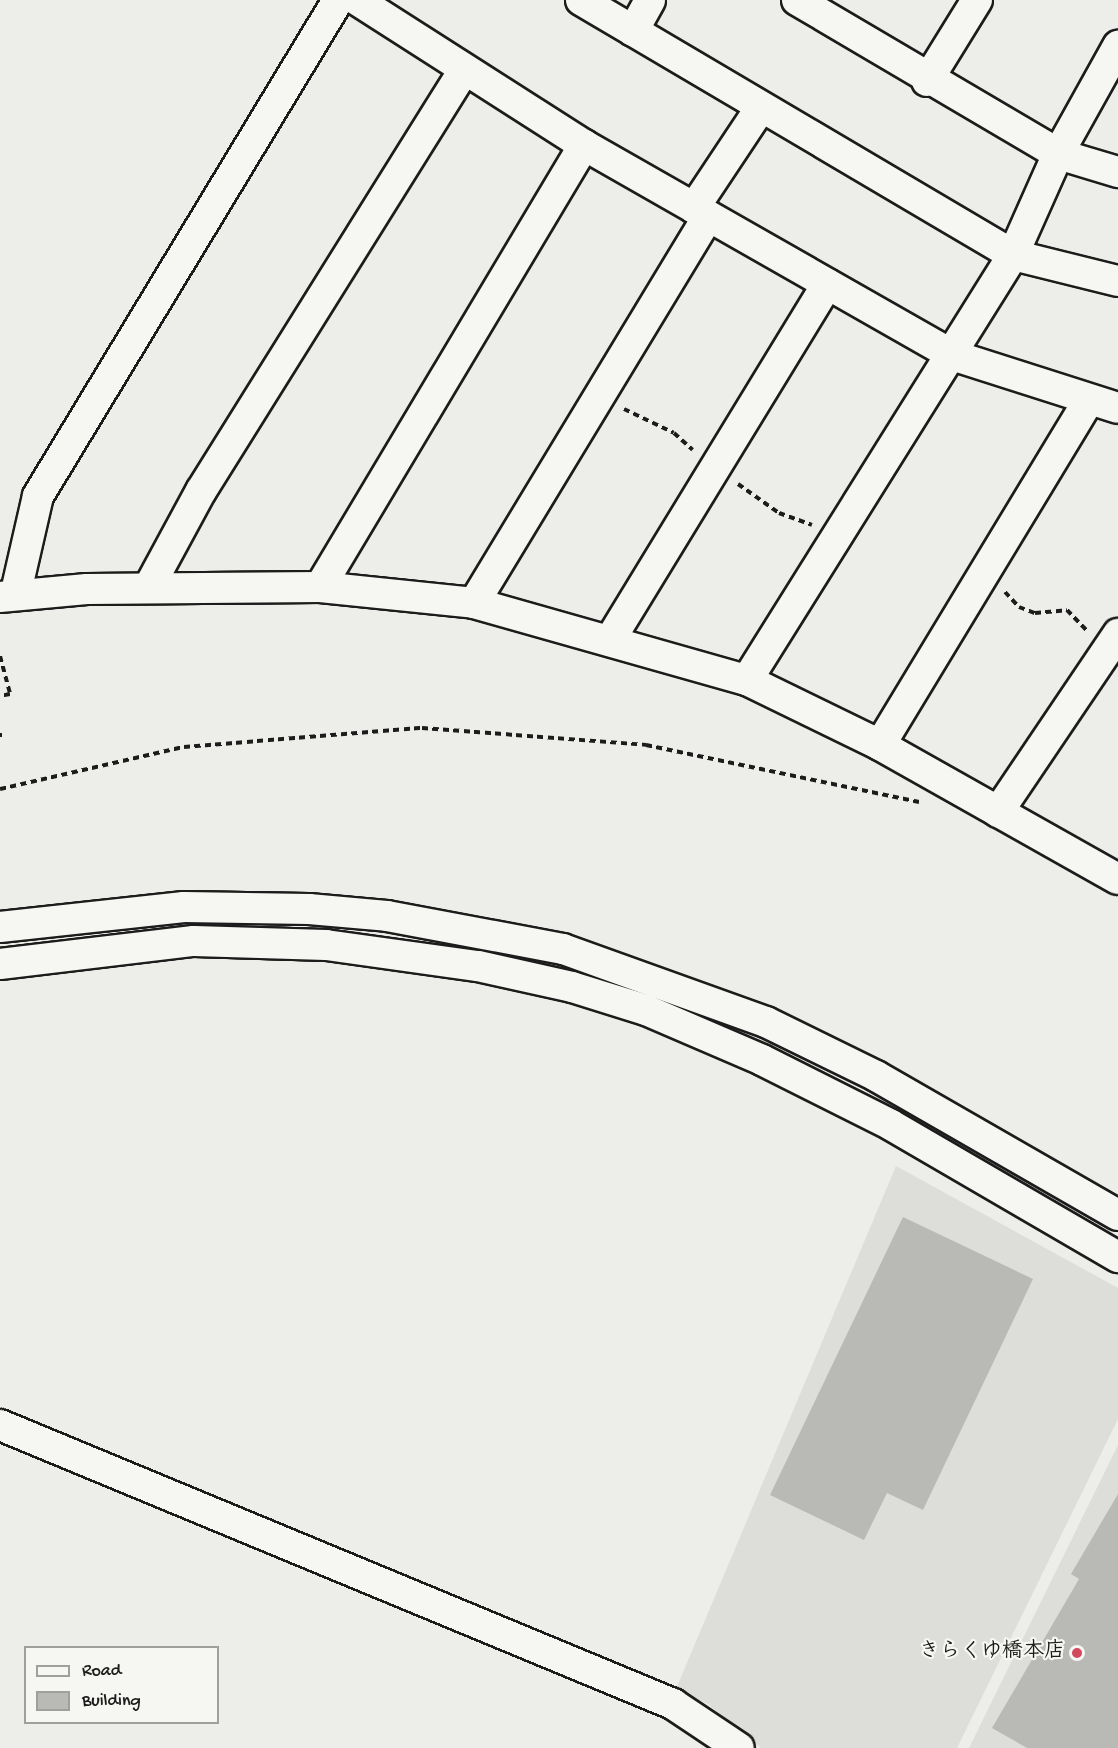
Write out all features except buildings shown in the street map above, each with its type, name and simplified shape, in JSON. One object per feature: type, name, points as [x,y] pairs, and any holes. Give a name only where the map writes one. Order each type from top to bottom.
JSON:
[{"type":"street","points":[[338,0],[38,496],[8,594],[149,587],[320,587],[474,603],[747,680],[880,745],[1118,879]]},
{"type":"street","points":[[357,0],[584,145],[952,355],[1088,401],[1118,408]]},
{"type":"street","points":[[581,0],[1013,255],[1118,281]]},
{"type":"street","points":[[633,31],[650,0]]},
{"type":"street","points":[[927,81],[977,0]]},
{"type":"street","points":[[803,1],[927,81],[1058,154],[1118,172]]},
{"type":"street","points":[[747,680],[1013,255],[1058,154],[1118,46]]},
{"type":"street","points":[[149,587],[201,491],[464,70]]},
{"type":"street","points":[[474,603],[761,107]]},
{"type":"street","points":[[320,587],[584,145]]},
{"type":"street","points":[[610,640],[827,284]]},
{"type":"street","points":[[880,745],[985,579],[1088,401]]},
{"type":"street","points":[[998,812],[1115,639]]},
{"type":"street","points":[[0,927],[184,907],[309,909],[387,916],[563,949],[766,1022],[876,1076],[1118,1215]]},
{"type":"street","points":[[0,964],[194,941],[326,945],[478,966],[572,987],[646,1010],[762,1060],[891,1125],[1118,1257]]},
{"type":"street","points":[[0,1425],[673,1704],[739,1748]]},
{"type":"path","points":[[985,579],[1019,607],[1035,613],[1067,610],[1088,632],[1115,639]]},
{"type":"path","points":[[0,656],[10,694],[0,696]]},
{"type":"path","points":[[0,789],[184,747],[422,728],[646,745],[921,802],[939,777]]},
{"type":"shaded area","points":[[896,1166],[1118,1288],[1118,1419],[957,1748],[761,1748],[708,1704],[676,1689]]},
{"type":"shaded area","name":"きらくゆ橋本店","points":[[1118,1445],[1118,1748],[969,1748]]},
{"type":"place","name":"きらくゆ橋本店","points":[[1077,1653]]}]
